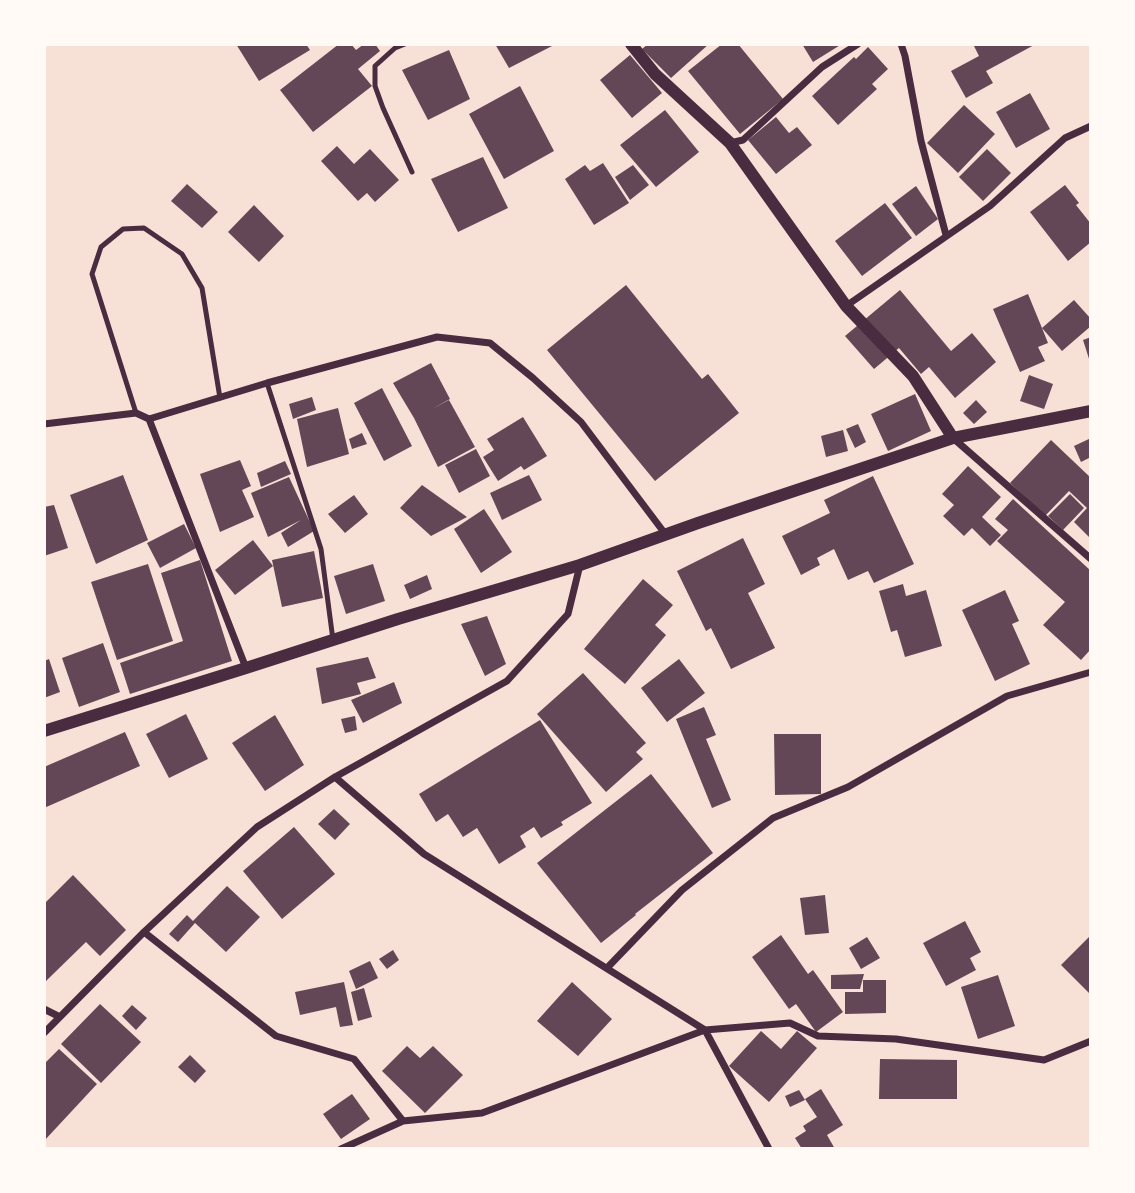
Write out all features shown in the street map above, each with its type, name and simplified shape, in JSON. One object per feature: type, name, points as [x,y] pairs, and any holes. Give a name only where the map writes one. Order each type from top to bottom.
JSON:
[{"type":"street","points":[[631,44],[655,74],[730,143],[846,306],[913,376],[953,438],[1091,559]]},
{"type":"street","points":[[730,143],[743,140],[822,67],[858,44]]},
{"type":"street","points":[[901,44],[921,141],[946,235]]},
{"type":"street","points":[[846,306],[989,206],[1065,138],[1091,126]]},
{"type":"street","points":[[44,424],[136,413],[149,419],[267,383],[437,337],[490,343],[581,422],[666,535]]},
{"type":"street","points":[[44,731],[580,565],[953,438],[1091,411]]},
{"type":"street","points":[[149,419],[246,668]]},
{"type":"street","points":[[44,1033],[144,932],[257,827],[335,777],[507,681],[568,614],[580,565]]},
{"type":"street","points":[[607,968],[682,890],[773,818],[848,787],[1007,696],[1091,673]]},
{"type":"street","points":[[335,777],[424,854],[705,1030],[769,1149]]},
{"type":"street","points":[[144,932],[276,1036],[354,1059],[403,1121]]},
{"type":"street","points":[[44,1009],[60,1017]]},
{"type":"street","points":[[341,1149],[403,1121],[482,1113],[705,1030],[790,1023],[818,1036],[896,1039],[1044,1060],[1091,1041]]},
{"type":"lane","points":[[405,44],[395,48],[375,66],[376,86],[412,172]]},
{"type":"lane","points":[[136,413],[92,274],[101,247],[123,229],[144,228],[183,254],[202,288],[220,398]]},
{"type":"lane","points":[[267,383],[321,549],[333,640]]},
{"type":"building","points":[[236,44],[306,44],[310,50],[259,81]]},
{"type":"building","points":[[339,44],[351,44],[356,50],[364,44],[375,44],[380,51],[358,69],[372,86],[313,132],[280,90]]},
{"type":"building","points":[[495,44],[556,44],[509,68]]},
{"type":"building","points":[[648,44],[709,44],[671,78],[642,49]]},
{"type":"building","points":[[722,44],[738,44],[783,99],[740,134],[688,71]]},
{"type":"building","points":[[802,44],[842,44],[813,62]]},
{"type":"building","points":[[973,44],[1036,44],[986,71],[993,83],[966,98],[951,71],[979,56]]},
{"type":"building","points":[[868,47],[888,69],[872,84],[877,89],[838,125],[812,96]]},
{"type":"building","points":[[449,50],[470,99],[428,120],[402,70]]},
{"type":"building","points":[[630,55],[662,93],[632,118],[600,80]]},
{"type":"building","points":[[520,86],[554,151],[504,179],[469,114]]},
{"type":"building","points":[[1030,93],[1050,129],[1016,148],[996,112]]},
{"type":"building","points":[[964,105],[995,134],[958,173],[927,143]]},
{"type":"building","points":[[665,110],[699,152],[656,187],[620,145]]},
{"type":"building","points":[[776,117],[789,133],[797,127],[812,145],[776,174],[748,140]]},
{"type":"building","points":[[337,146],[354,164],[370,149],[399,180],[375,202],[367,193],[358,201],[321,161]]},
{"type":"building","points":[[987,149],[1011,173],[983,201],[959,177]]},
{"type":"building","points":[[483,157],[508,208],[458,232],[431,179]]},
{"type":"building","points":[[603,163],[629,203],[594,225],[565,179],[585,165],[590,171]]},
{"type":"building","points":[[633,165],[649,185],[630,200],[615,177]]},
{"type":"building","points":[[187,184],[218,212],[202,228],[171,201]]},
{"type":"building","points":[[1065,185],[1091,224],[1091,242],[1068,261],[1030,212]]},
{"type":"building","points":[[916,186],[938,219],[916,236],[892,204]]},
{"type":"building","points":[[885,203],[912,238],[862,276],[835,241]]},
{"type":"building","points":[[254,205],[284,236],[259,262],[228,232]]},
{"type":"building","points":[[626,285],[702,379],[708,374],[739,413],[655,481],[547,350]]},
{"type":"building","points":[[900,290],[951,351],[972,333],[996,362],[955,398],[929,367],[921,374],[899,348],[874,369],[845,336]]},
{"type":"building","points":[[1028,294],[1048,343],[1038,347],[1045,361],[1020,372],[993,309]]},
{"type":"building","points":[[1074,300],[1091,319],[1091,326],[1062,351],[1042,328]]},
{"type":"building","points":[[1091,337],[1091,365],[1083,340]]},
{"type":"building","points":[[431,363],[450,399],[432,409],[449,400],[475,447],[438,467],[393,383]]},
{"type":"building","points":[[1029,375],[1053,384],[1044,409],[1020,401]]},
{"type":"building","points":[[382,388],[412,446],[384,461],[354,403]]},
{"type":"building","points":[[915,394],[931,431],[888,451],[871,414]]},
{"type":"building","points":[[312,397],[316,410],[293,419],[289,404]]},
{"type":"building","points":[[976,400],[987,412],[974,424],[963,413]]},
{"type":"building","points":[[338,408],[349,454],[307,467],[297,419]]},
{"type":"building","points":[[523,417],[547,456],[524,470],[521,466],[498,481],[483,457],[494,450],[487,439]]},
{"type":"building","points":[[858,424],[866,442],[855,448],[846,429]]},
{"type":"building","points":[[843,430],[848,451],[826,457],[821,436]]},
{"type":"building","points":[[362,433],[367,444],[352,449],[349,439]]},
{"type":"building","points":[[1091,438],[1091,457],[1081,462],[1074,446]]},
{"type":"building","points":[[1051,440],[1091,478],[1091,539],[1074,522],[1087,508],[1069,491],[1045,516],[1010,483]]},
{"type":"building","points":[[476,449],[490,476],[459,493],[445,465]]},
{"type":"building","points":[[240,460],[251,486],[242,490],[254,517],[220,532],[200,474]]},
{"type":"building","points":[[285,461],[291,474],[261,487],[257,473]]},
{"type":"building","points":[[968,466],[1001,497],[982,517],[1001,535],[990,546],[972,528],[964,536],[943,516],[954,505],[942,494]]},
{"type":"building","points":[[123,475],[148,540],[96,564],[70,495]]},
{"type":"building","points":[[529,475],[542,500],[502,520],[490,493]]},
{"type":"building","points":[[873,476],[914,564],[874,583],[868,571],[848,580],[834,549],[817,558],[820,565],[801,575],[782,536],[830,513],[824,500]]},
{"type":"building","points":[[289,477],[314,531],[288,547],[281,533],[301,520],[268,537],[251,493]]},
{"type":"building","points":[[422,485],[467,517],[431,536],[400,508]]},
{"type":"building","points":[[1070,494],[1084,508],[1063,530],[1048,516]]},
{"type":"building","points":[[354,495],[368,514],[345,533],[328,514]]},
{"type":"building","points":[[1013,499],[1091,571],[1091,649],[1081,660],[1043,625],[1065,602],[997,541],[1008,530],[995,519]]},
{"type":"building","points":[[54,505],[68,548],[44,556],[44,507]]},
{"type":"building","points":[[484,509],[512,552],[481,573],[454,529]]},
{"type":"building","points":[[184,524],[196,548],[160,568],[147,543]]},
{"type":"building","points":[[743,538],[765,584],[748,593],[775,648],[731,669],[711,628],[706,631],[677,571]]},
{"type":"building","points":[[253,540],[273,566],[235,595],[215,570]]},
{"type":"building","points":[[314,551],[323,598],[282,607],[272,560]]},
{"type":"building","points":[[200,560],[232,661],[130,694],[120,663],[183,641],[161,573]]},
{"type":"building","points":[[148,564],[173,641],[117,660],[91,582]]},
{"type":"building","points":[[373,564],[385,601],[346,614],[334,576]]},
{"type":"building","points":[[427,575],[432,589],[410,599],[404,585]]},
{"type":"building","points":[[643,579],[673,605],[655,625],[666,635],[625,684],[584,649]]},
{"type":"building","points":[[903,584],[906,596],[926,590],[942,646],[905,657],[897,630],[891,632],[879,591]]},
{"type":"building","points":[[1005,590],[1019,621],[1012,624],[1030,664],[995,681],[962,610]]},
{"type":"building","points":[[487,616],[506,664],[485,676],[461,624]]},
{"type":"building","points":[[103,643],[120,692],[79,707],[62,658]]},
{"type":"building","points":[[368,657],[376,678],[357,683],[361,694],[322,704],[316,668]]},
{"type":"building","points":[[49,659],[60,692],[44,698],[44,661]]},
{"type":"building","points":[[679,659],[705,693],[667,722],[641,688]]},
{"type":"building","points":[[583,673],[646,743],[636,752],[643,759],[606,792],[537,714]]},
{"type":"building","points":[[394,682],[402,703],[363,723],[351,700]]},
{"type":"building","points":[[704,707],[716,735],[706,739],[731,800],[712,808],[676,719]]},
{"type":"building","points":[[186,714],[208,759],[169,778],[146,734]]},
{"type":"building","points":[[275,715],[304,765],[265,791],[232,743]]},
{"type":"building","points":[[355,716],[357,730],[345,733],[341,719]]},
{"type":"building","points":[[540,720],[592,803],[541,838],[534,827],[520,836],[526,847],[499,864],[477,828],[463,837],[448,814],[436,822],[419,794]]},
{"type":"building","points":[[125,732],[140,766],[44,808],[44,767]]},
{"type":"building","points":[[774,734],[821,734],[821,794],[775,795]]},
{"type":"building","points":[[651,774],[713,853],[601,943],[537,863]]},
{"type":"building","points":[[334,809],[350,824],[335,840],[318,824]]},
{"type":"building","points":[[294,827],[335,874],[282,919],[243,871]]},
{"type":"building","points":[[73,875],[126,930],[100,956],[86,942],[46,981],[44,904]]},
{"type":"building","points":[[227,886],[260,917],[226,952],[195,923],[178,942],[169,934],[187,915],[193,921]]},
{"type":"building","points":[[825,895],[829,933],[805,935],[800,898]]},
{"type":"building","points":[[965,921],[981,952],[970,958],[976,970],[946,986],[923,943]]},
{"type":"building","points":[[781,935],[808,974],[813,970],[843,1012],[816,1032],[796,1004],[789,1009],[752,957]]},
{"type":"building","points":[[1091,935],[1091,995],[1061,965]]},
{"type":"building","points":[[867,937],[880,958],[861,969],[849,948]]},
{"type":"building","points":[[393,950],[399,960],[387,969],[379,959]]},
{"type":"building","points":[[370,961],[378,978],[356,989],[349,971]]},
{"type":"building","points":[[864,974],[860,989],[831,989],[831,975]]},
{"type":"building","points":[[998,975],[1015,1026],[978,1039],[961,987]]},
{"type":"building","points":[[863,980],[886,980],[886,1013],[845,1014],[845,992],[863,992]]},
{"type":"building","points":[[344,982],[353,1025],[340,1027],[336,1007],[300,1015],[295,992]]},
{"type":"building","points":[[572,982],[612,1019],[578,1056],[537,1021]]},
{"type":"building","points":[[364,988],[372,1017],[358,1021],[351,992]]},
{"type":"building","points":[[100,1004],[141,1042],[101,1083],[61,1044]]},
{"type":"building","points":[[132,1005],[147,1018],[136,1030],[122,1016]]},
{"type":"building","points":[[761,1031],[781,1049],[797,1031],[817,1048],[769,1102],[729,1066]]},
{"type":"building","points":[[407,1046],[420,1058],[433,1046],[463,1075],[425,1113],[382,1071]]},
{"type":"building","points":[[59,1049],[97,1084],[44,1141],[44,1064]]},
{"type":"building","points":[[190,1055],[206,1071],[195,1083],[178,1067]]},
{"type":"building","points":[[880,1059],[957,1060],[957,1099],[879,1099]]},
{"type":"building","points":[[821,1089],[843,1125],[827,1135],[835,1149],[802,1149],[795,1138],[806,1131],[803,1126],[817,1117],[805,1099]]},
{"type":"building","points":[[799,1090],[805,1100],[790,1107],[785,1096]]},
{"type":"building","points":[[352,1094],[370,1119],[341,1139],[323,1114]]}]
